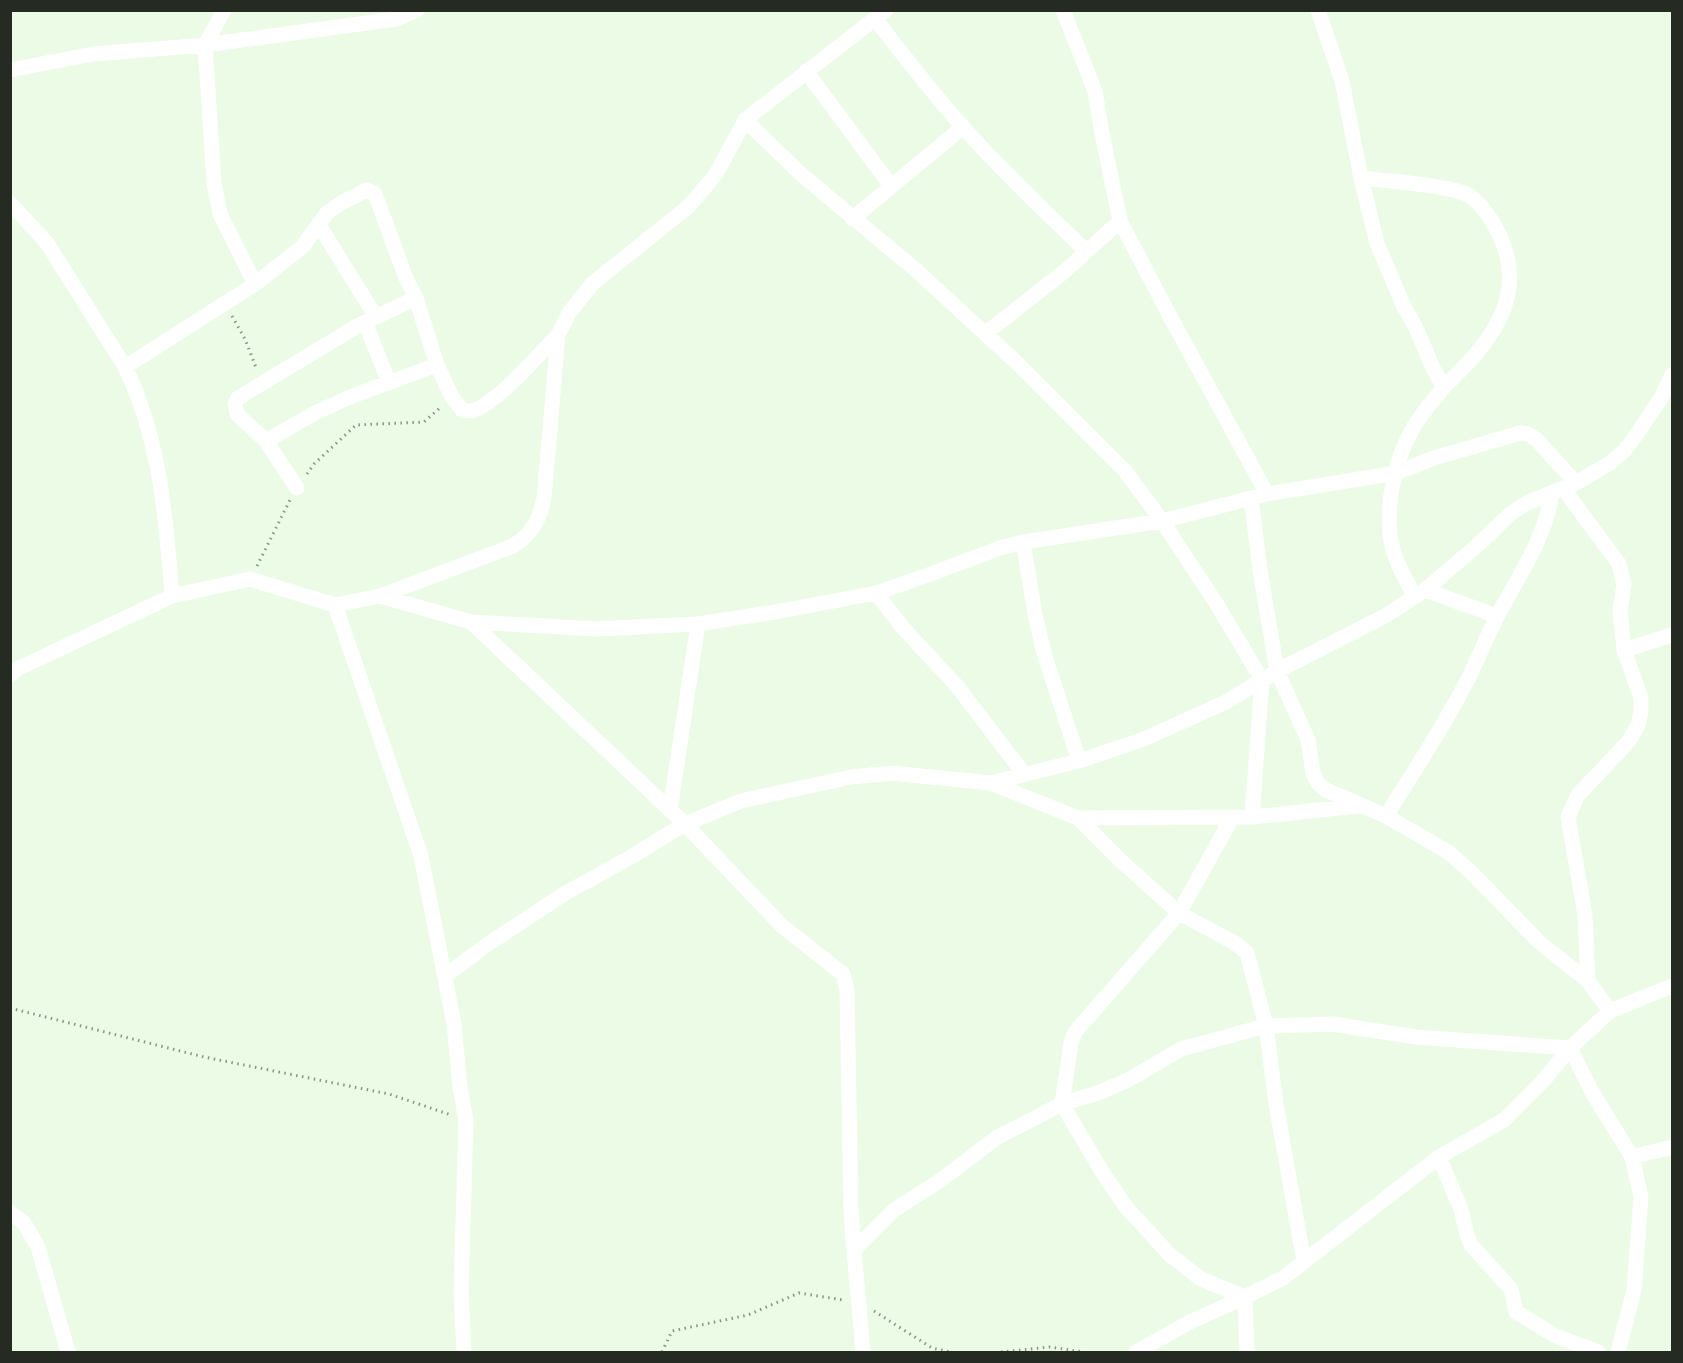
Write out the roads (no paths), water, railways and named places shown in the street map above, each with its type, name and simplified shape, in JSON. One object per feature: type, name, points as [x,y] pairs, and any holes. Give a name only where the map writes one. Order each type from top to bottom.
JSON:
[{"type":"street","points":[[224,10],[205,45],[214,183],[220,214],[255,284]]},
{"type":"street","points":[[10,70],[93,54],[205,45],[396,19],[417,10]]},
{"type":"street","points":[[1063,10],[1095,91],[1120,220],[1267,494]]},
{"type":"street","points":[[1318,10],[1342,81],[1361,178],[1377,243],[1444,387]]},
{"type":"street","points":[[125,367],[255,284],[302,247],[327,213],[361,192],[371,191],[375,194],[406,278],[416,298],[437,365],[452,397],[462,410],[477,410],[503,391],[558,335],[573,307],[593,283],[689,206],[716,174],[745,120],[881,15],[912,66],[963,127],[1012,179],[1086,250]]},
{"type":"street","points":[[806,71],[891,186]]},
{"type":"street","points":[[745,120],[852,219],[986,333],[1125,471],[1162,521],[1263,680],[1252,817]]},
{"type":"street","points":[[852,219],[963,127]]},
{"type":"street","points":[[1361,178],[1461,192],[1471,197],[1495,225],[1506,250],[1510,280],[1509,297],[1503,311],[1488,339],[1470,362],[1444,387],[1412,429],[1390,494],[1391,543],[1398,564],[1420,593],[1497,616]]},
{"type":"street","points":[[10,203],[47,243],[125,367],[135,388],[150,438],[165,514],[172,596]]},
{"type":"street","points":[[986,333],[1058,277],[1120,220]]},
{"type":"street","points":[[320,225],[371,320],[389,383]]},
{"type":"street","points":[[297,488],[266,441],[237,414],[235,404],[238,398],[371,320],[416,298]]},
{"type":"street","points":[[10,675],[17,669],[172,596],[250,579],[335,605],[380,596],[513,546],[526,537],[538,519],[544,499],[558,335]]},
{"type":"street","points":[[266,441],[315,413],[352,396],[437,365]]},
{"type":"street","points":[[991,783],[1078,761],[1144,740],[1226,702],[1277,671],[1385,616],[1420,593],[1480,543],[1511,513],[1527,503],[1564,488],[1610,463],[1624,452],[1661,398],[1672,375]]},
{"type":"street","points":[[380,596],[471,622],[595,629],[698,624],[781,611],[876,592],[1023,542],[1162,521],[1267,494],[1396,473],[1434,458],[1520,433],[1528,434],[1536,439],[1564,488],[1619,564],[1624,585],[1620,610],[1624,650],[1641,698],[1638,725],[1629,741],[1578,795],[1568,817],[1585,915],[1588,981]]},
{"type":"street","points":[[1386,816],[1454,703],[1564,488]]},
{"type":"street","points":[[1251,498],[1260,570],[1277,671],[1308,740],[1313,773],[1318,783],[1326,790],[1386,816],[1448,852],[1471,872],[1539,942],[1588,981],[1610,1011]]},
{"type":"street","points":[[1023,542],[1044,653],[1078,761]]},
{"type":"street","points":[[876,592],[904,629],[964,694],[1024,774]]},
{"type":"street","points":[[335,605],[421,856],[454,1024],[460,1087],[466,1120],[461,1293],[464,1353]]},
{"type":"street","points":[[471,622],[685,824],[782,926],[843,974],[846,979],[850,1210],[863,1353]]},
{"type":"street","points":[[670,810],[698,624]]},
{"type":"street","points":[[1624,650],[1672,635]]},
{"type":"street","points":[[445,976],[488,944],[564,894],[685,824],[741,801],[851,777],[891,773],[991,783],[1078,818],[1232,818],[1363,806]]},
{"type":"street","points":[[1078,818],[1121,861],[1179,913],[1235,943],[1247,953],[1266,1026],[1280,1127],[1304,1262]]},
{"type":"street","points":[[1232,818],[1179,913],[1075,1032],[1071,1043],[1062,1104],[1104,1175],[1126,1207],[1149,1233],[1169,1254],[1201,1279],[1245,1297]]},
{"type":"street","points":[[1136,1353],[1190,1322],[1282,1278],[1439,1157],[1504,1120],[1543,1082],[1570,1048],[1610,1011],[1672,986]]},
{"type":"street","points":[[854,1250],[894,1210],[941,1180],[996,1138],[1062,1104],[1128,1080],[1181,1049],[1266,1026],[1332,1024],[1416,1037],[1570,1048]]},
{"type":"street","points":[[1570,1048],[1592,1092],[1632,1157],[1641,1197],[1634,1290],[1618,1353]]},
{"type":"street","points":[[1632,1157],[1672,1147]]},
{"type":"street","points":[[1439,1157],[1461,1209],[1467,1235],[1472,1245],[1511,1289],[1515,1312],[1554,1335],[1598,1353]]},
{"type":"street","points":[[10,1212],[24,1222],[38,1247],[68,1353]]},
{"type":"street","points":[[1245,1297],[1247,1353]]}]
